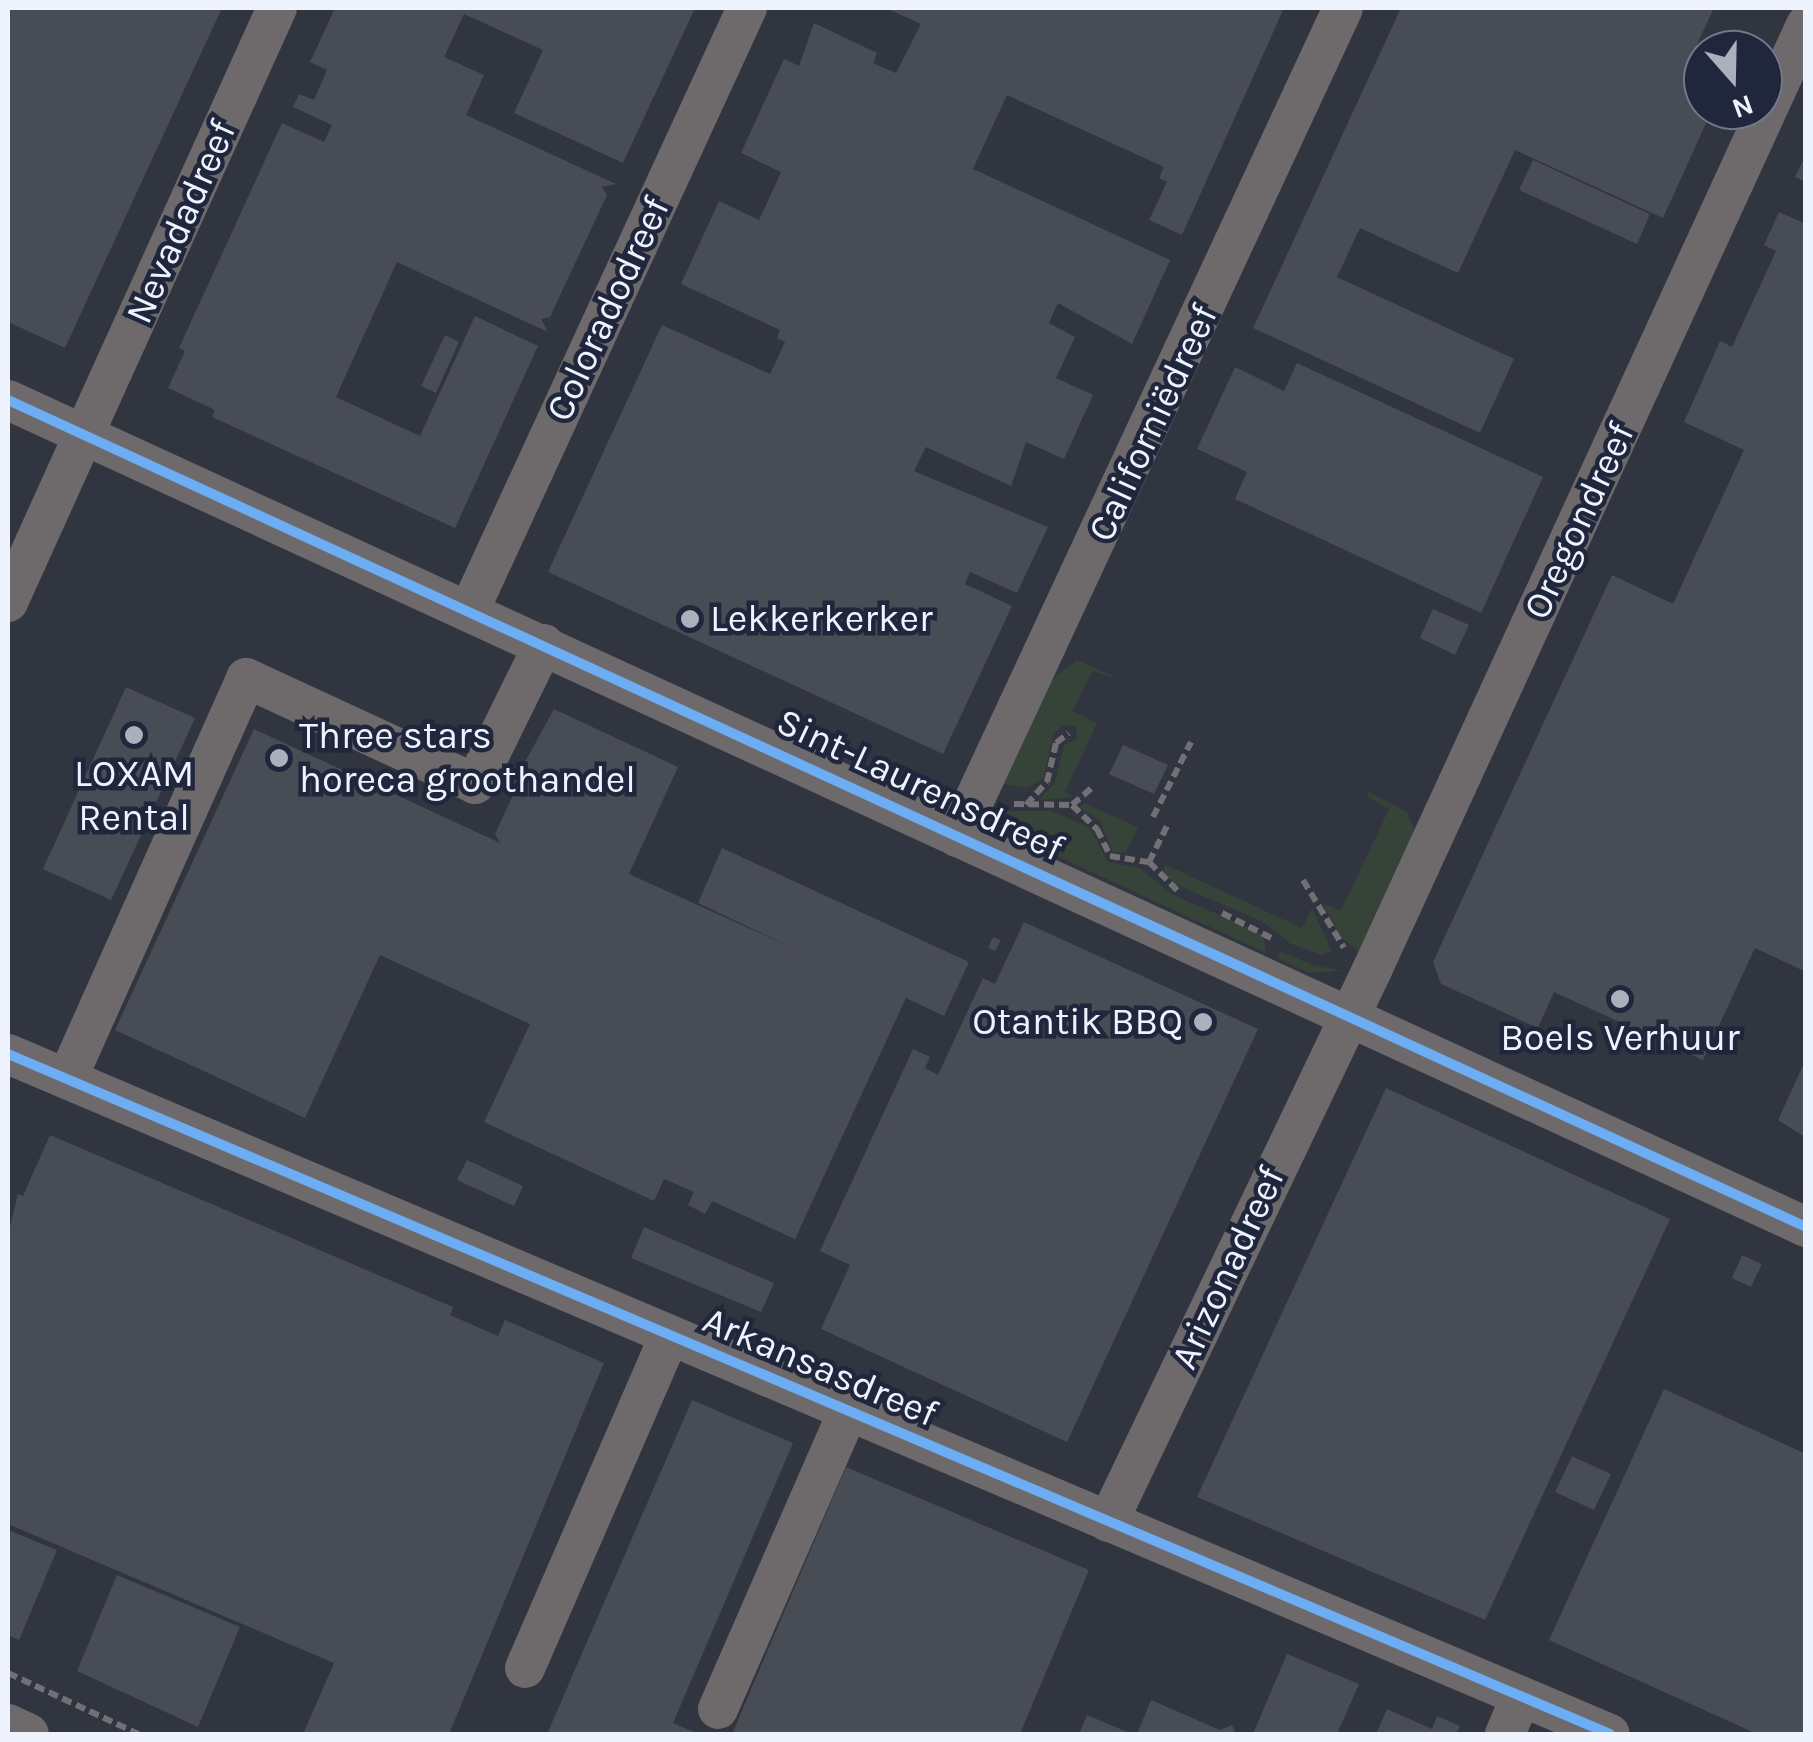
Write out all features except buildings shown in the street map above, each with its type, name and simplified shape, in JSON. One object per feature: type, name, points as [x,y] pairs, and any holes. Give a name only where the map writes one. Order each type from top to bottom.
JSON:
[{"type":"street","name":"Nevadadreef","points":[[8,602],[277,8]]},
{"type":"street","name":"Coloradodreef","points":[[469,611],[747,8]]},
{"type":"street","name":"Californiëdreef","points":[[957,836],[985,785],[1343,8]]},
{"type":"street","name":"Oregondreef","points":[[1347,1014],[1372,970],[1806,25]]},
{"type":"street","name":"Sint-Laurensdreef","points":[[8,400],[1806,1227]]},
{"type":"street","points":[[68,1079],[246,678],[475,784],[544,644]]},
{"type":"street","name":"Arizonadreef","points":[[1108,1522],[1347,1014]]},
{"type":"street","name":"Arkansasdreef","points":[[8,1054],[1610,1734]]},
{"type":"street","points":[[525,1668],[670,1336]]},
{"type":"street","points":[[718,1709],[848,1411]]},
{"type":"street","points":[[1506,1734],[1521,1697]]},
{"type":"street","points":[[8,1724],[29,1734]]},
{"type":"path","points":[[1025,806],[1046,782],[1056,743],[1069,734]]},
{"type":"path","points":[[1153,817],[1191,742]]},
{"type":"path","points":[[985,785],[1004,802],[1025,806],[1072,805],[1092,786]]},
{"type":"path","points":[[1072,805],[1097,829],[1110,856],[1149,862],[1168,887],[1184,895]]},
{"type":"path","points":[[1149,862],[1168,824]]},
{"type":"path","points":[[1303,880],[1339,944],[1357,967],[1372,970]]},
{"type":"path","points":[[1216,912],[1248,921],[1284,946]]},
{"type":"path","points":[[8,1673],[138,1734]]},
{"type":"green space","points":[[1077,660],[1119,679],[1092,671],[1073,711],[1097,723],[1065,792],[1073,797],[1039,800],[1055,782],[1064,745],[1077,739],[1076,727],[1064,725],[1054,733],[1043,779],[1027,788],[1003,784],[1051,680]]},
{"type":"green space","points":[[1368,791],[1407,812],[1416,833],[1362,954],[1339,936],[1323,904],[1341,910],[1389,809],[1367,797]]},
{"type":"green space","points":[[1084,803],[1138,827],[1126,852],[1113,852],[1100,821],[1080,808]]},
{"type":"green space","points":[[999,811],[1051,811],[1089,827],[1108,862],[1140,868],[1171,894],[1263,934],[1266,953],[1016,837]]},
{"type":"green space","points":[[1166,865],[1302,928],[1312,908],[1332,951],[1322,955],[1291,944],[1263,922],[1177,885],[1163,872]]},
{"type":"green space","points":[[1280,951],[1313,965],[1343,971],[1310,973],[1277,958]]},
{"type":"cycle path","points":[[8,400],[1806,1227]]},
{"type":"cycle path","points":[[8,1054],[1610,1734]]},
{"type":"place","name":"Lekkerkerker","points":[[690,619]]},
{"type":"place","name":"LOXAM Rental","points":[[134,735]]},
{"type":"place","name":"Three stars horeca groothandel","points":[[279,758]]},
{"type":"place","name":"Boels Verhuur","points":[[1620,999]]},
{"type":"place","name":"Otantik BBQ","points":[[1203,1022]]}]
